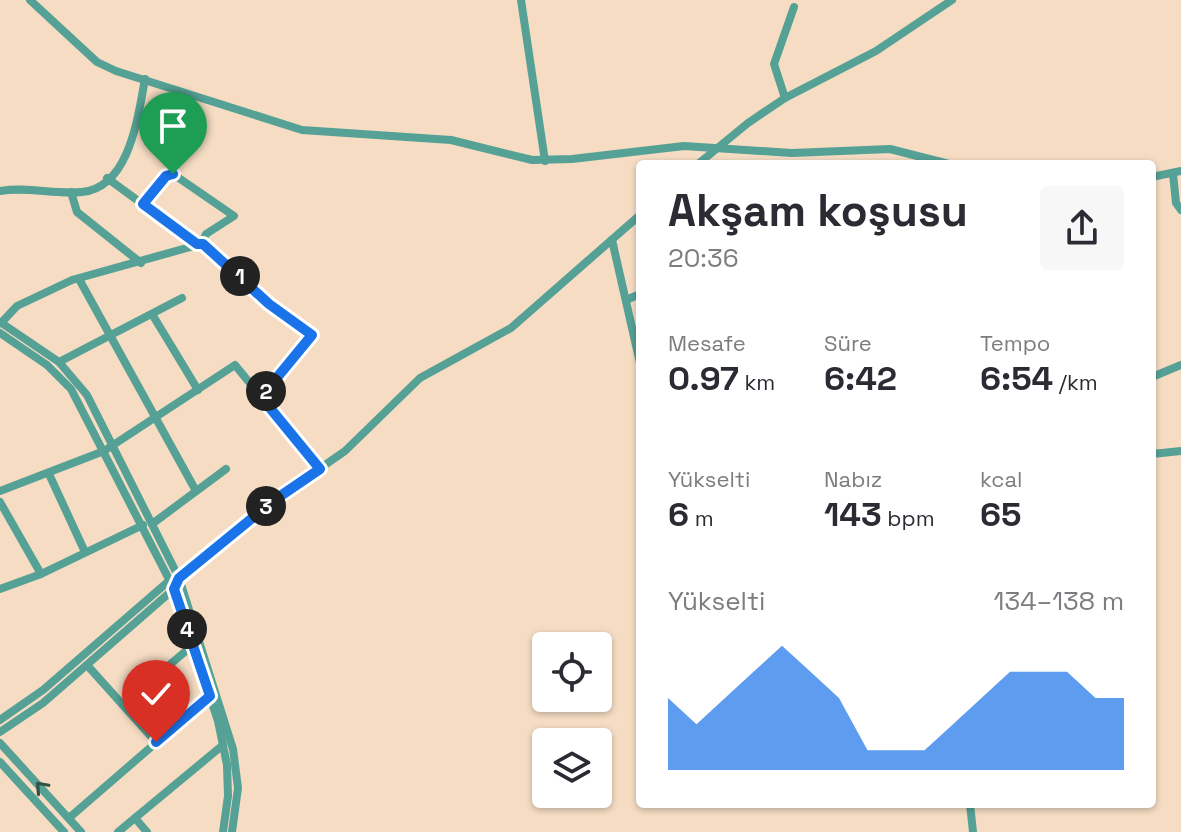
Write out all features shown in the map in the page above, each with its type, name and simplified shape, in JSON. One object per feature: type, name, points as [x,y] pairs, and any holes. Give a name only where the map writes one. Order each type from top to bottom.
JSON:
[{"type":"street","points":[[30,0],[97,62],[302,130],[451,140],[506,156],[545,161],[657,148],[792,153],[890,149],[933,160]]},
{"type":"street","points":[[521,0],[545,161]]},
{"type":"street","points":[[702,160],[785,98],[876,51],[952,0]]},
{"type":"street","points":[[785,98],[774,64],[794,7]]},
{"type":"street","points":[[0,191],[30,188],[71,192],[91,190],[107,178],[132,146],[145,79]]},
{"type":"street","points":[[1156,176],[1177,173],[1176,203],[1181,210]]},
{"type":"street","points":[[143,204],[166,176],[173,174],[234,216],[206,234],[199,244],[79,279],[17,306],[0,322],[59,362],[87,395],[109,448],[175,579],[233,749],[238,788],[232,832]]},
{"type":"street","points":[[107,178],[199,244],[269,304],[312,335],[261,397]]},
{"type":"street","points":[[71,192],[77,212],[141,263]]},
{"type":"street","points":[[0,720],[43,690],[273,501],[345,451],[420,378],[511,328],[636,219]]},
{"type":"street","points":[[612,240],[636,345]]},
{"type":"street","points":[[79,279],[196,491]]},
{"type":"street","points":[[626,300],[636,296]]},
{"type":"street","points":[[59,362],[182,298]]},
{"type":"street","points":[[152,314],[198,390]]},
{"type":"street","points":[[0,333],[63,379],[109,448]]},
{"type":"street","points":[[0,491],[109,448],[235,365],[320,469]]},
{"type":"street","points":[[1156,375],[1181,365]]},
{"type":"street","points":[[1156,454],[1181,451]]},
{"type":"street","points":[[0,589],[41,574],[148,524],[226,469]]},
{"type":"street","points":[[49,474],[85,552]]},
{"type":"street","points":[[0,502],[41,574]]},
{"type":"street","points":[[175,579],[174,589],[223,745],[228,778],[223,832]]},
{"type":"street","points":[[0,732],[43,703],[174,589]]},
{"type":"street","points":[[123,704],[193,645]]},
{"type":"street","points":[[87,665],[156,742]]},
{"type":"street","points":[[69,818],[210,696]]},
{"type":"street","points":[[0,743],[81,832]]},
{"type":"street","points":[[118,832],[223,745]]},
{"type":"street","points":[[0,762],[64,832]]},
{"type":"street","points":[[970,808],[973,832]]},
{"type":"street","points":[[135,818],[147,832]]},
{"type":"route","points":[[156,742],[210,696],[174,589],[179,578],[273,501],[320,469],[261,397],[312,335],[269,304],[203,244],[197,244],[143,204],[166,176],[173,174]]}]
